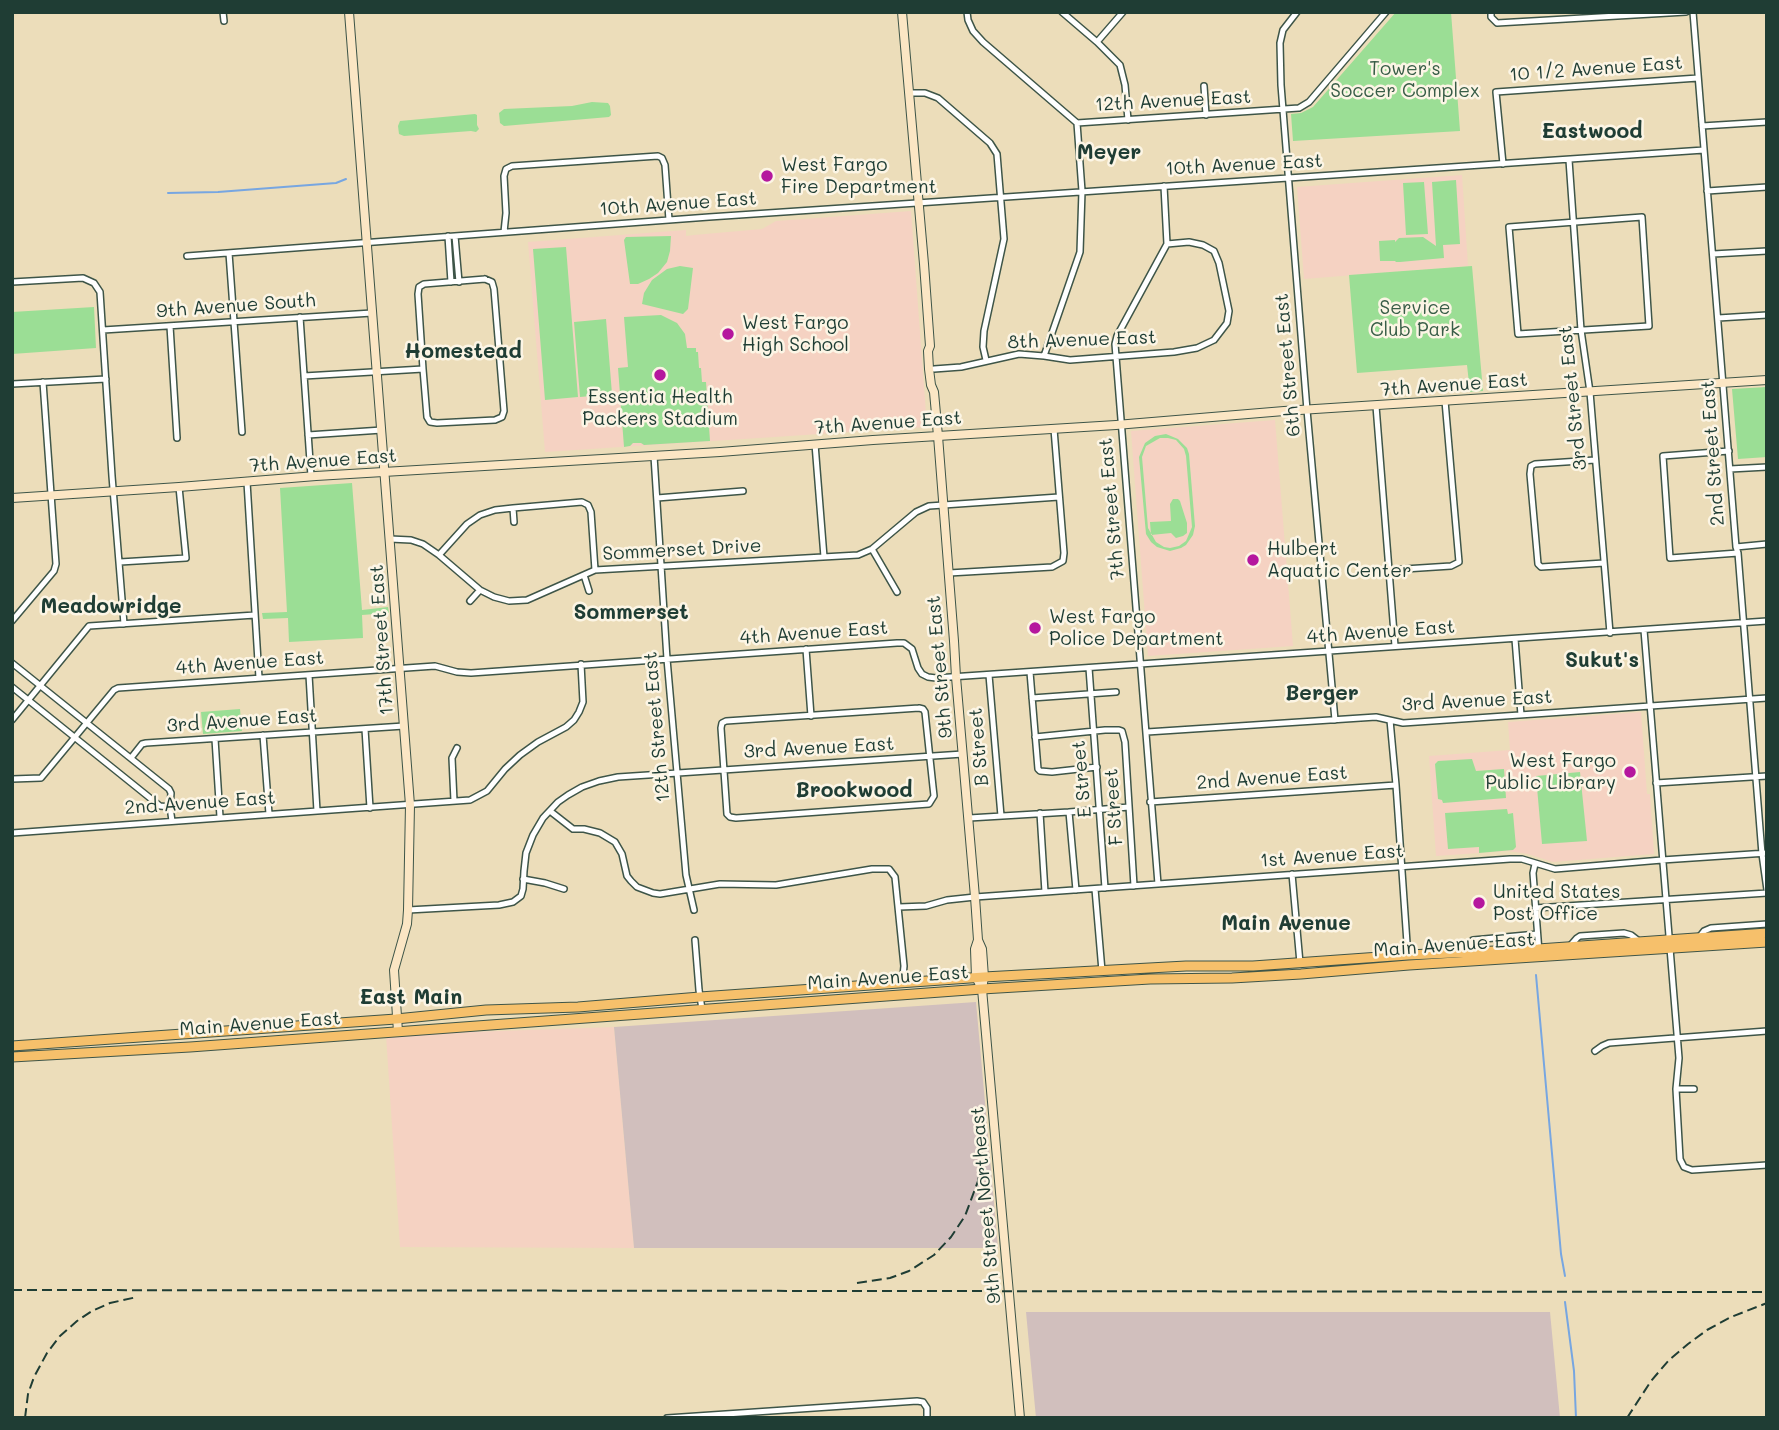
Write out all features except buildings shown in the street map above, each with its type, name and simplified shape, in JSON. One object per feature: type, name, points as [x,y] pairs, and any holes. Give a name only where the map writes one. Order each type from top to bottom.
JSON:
[{"type":"main road","name":"Main Avenue East","points":[[12,1046],[396,1019],[486,1010],[579,1007],[980,977],[1186,966],[1233,967],[1408,955],[1539,953],[1570,947],[1640,942],[1669,944],[1698,938],[1767,933]]},
{"type":"main road","name":"Main Avenue East","points":[[12,1058],[982,989],[1150,979],[1244,977],[1669,944],[1767,942]]},
{"type":"main road","points":[[1244,977],[1292,969],[1300,963]]},
{"type":"main road","points":[[1050,985],[1097,978],[1102,971]]},
{"type":"main road","points":[[104,1052],[111,1046],[140,1045],[146,1042],[148,1035]]},
{"type":"main road","points":[[50,1055],[57,1047],[88,1044],[97,1040]]},
{"type":"street","points":[[223,12],[224,21]]},
{"type":"street","points":[[349,12],[367,243]]},
{"type":"street","name":"9th Street East","points":[[902,12],[930,346],[929,369],[938,436],[969,818],[978,940],[975,949],[982,989]]},
{"type":"street","name":"12th Avenue East","points":[[967,12],[973,31],[983,42],[1077,123],[1299,108],[1309,102],[1386,12]]},
{"type":"street","points":[[1062,12],[1097,41],[1120,65],[1128,120]]},
{"type":"street","points":[[1097,41],[1123,12]]},
{"type":"street","points":[[1491,15],[1497,23],[1517,23],[1686,12]]},
{"type":"street","name":"2nd Street East","points":[[1693,12],[1755,776],[1767,892]]},
{"type":"street","name":"6th Street East","points":[[1296,13],[1283,30],[1280,43],[1283,110],[1335,720]]},
{"type":"street","name":"10 1/2 Avenue East","points":[[1503,164],[1496,92],[1698,78]]},
{"type":"street","points":[[1204,86],[1206,115]]},
{"type":"street","points":[[910,93],[939,98],[990,143],[997,154],[1003,239],[984,331],[983,348],[986,360]]},
{"type":"street","points":[[959,128],[965,120]]},
{"type":"street","points":[[1702,126],[1767,122]]},
{"type":"street","points":[[1044,356],[1080,252],[1082,191],[1077,123]]},
{"type":"street","name":"10th Avenue East","points":[[187,256],[1082,191],[1704,150]]},
{"type":"street","points":[[503,232],[506,213],[504,176],[507,168],[512,166],[653,156],[662,158],[665,164],[669,220]]},
{"type":"street","name":"3rd Street East","points":[[1569,160],[1581,330],[1590,392],[1610,633]]},
{"type":"street","points":[[1164,186],[1167,244]]},
{"type":"street","points":[[1707,191],[1767,187]]},
{"type":"street","points":[[1642,218],[1649,326],[1518,334],[1509,227],[1574,222],[1642,218]]},
{"type":"street","points":[[448,236],[451,282]]},
{"type":"street","points":[[455,236],[459,282]]},
{"type":"street","name":"17th Street East","points":[[367,243],[410,805],[407,924],[394,970],[398,1032]]},
{"type":"street","name":"8th Avenue East","points":[[934,369],[961,367],[1019,354],[1070,360],[1174,352],[1197,348],[1214,340],[1227,323],[1229,311],[1222,273],[1214,251],[1203,245],[1167,244]]},
{"type":"street","name":"7th Street East","points":[[1158,884],[1115,344],[1167,244]]},
{"type":"street","points":[[1713,254],[1767,251]]},
{"type":"street","points":[[229,253],[242,432]]},
{"type":"street","points":[[12,282],[83,278],[94,283],[100,296],[124,624]]},
{"type":"street","points":[[485,279],[492,282],[504,411],[502,417],[495,420],[437,424],[430,422],[427,417],[419,287],[424,284],[459,282],[485,279]]},
{"type":"street","name":"9th Avenue South","points":[[103,330],[372,313]]},
{"type":"street","points":[[1718,318],[1767,315]]},
{"type":"street","points":[[300,317],[311,477]]},
{"type":"street","points":[[170,326],[177,439]]},
{"type":"street","name":"9th Street East","points":[[930,346],[933,351],[936,385],[934,392]]},
{"type":"street","points":[[304,376],[423,369]]},
{"type":"street","points":[[12,384],[106,379]]},
{"type":"street","name":"7th Avenue East","points":[[12,498],[1767,380]]},
{"type":"street","points":[[12,621],[54,571],[56,564],[43,382]]},
{"type":"street","points":[[1389,570],[1455,565],[1459,562],[1445,401]]},
{"type":"street","points":[[1376,406],[1395,646]]},
{"type":"street","points":[[949,573],[1052,567],[1063,561],[1054,428]]},
{"type":"street","points":[[308,435],[382,430]]},
{"type":"street","points":[[815,444],[824,557]]},
{"type":"street","points":[[1729,451],[1662,456],[1670,558],[1767,544]]},
{"type":"street","name":"12th Street East","points":[[654,456],[677,773],[686,874],[694,910]]},
{"type":"street","points":[[1595,460],[1535,464],[1531,466],[1530,474],[1538,564],[1541,567],[1604,563]]},
{"type":"street","points":[[1730,469],[1767,467]]},
{"type":"street","points":[[247,482],[259,678]]},
{"type":"street","points":[[120,562],[186,558],[179,487]]},
{"type":"street","points":[[657,498],[743,491]]},
{"type":"street","name":"Sommerset Drive","points":[[390,539],[411,540],[423,544],[480,590],[494,597],[509,601],[527,600],[595,570],[858,555],[872,549],[916,512],[929,506],[1059,497]]},
{"type":"street","points":[[439,555],[467,524],[480,515],[495,510],[582,502],[588,505],[591,512],[595,570]]},
{"type":"street","points":[[513,508],[514,522]]},
{"type":"street","points":[[872,549],[897,592]]},
{"type":"street","points":[[583,575],[589,592]]},
{"type":"street","points":[[470,601],[480,590]]},
{"type":"street","points":[[12,720],[89,626],[255,615]]},
{"type":"street","name":"4th Avenue East","points":[[12,779],[41,778],[118,688],[435,666],[471,673],[904,643],[912,649],[922,674],[928,677],[956,677],[1767,621]]},
{"type":"street","points":[[1644,630],[1679,1058],[1676,1089],[1680,1160],[1684,1167],[1692,1170],[1767,1165]]},
{"type":"street","points":[[1515,639],[1521,715]]},
{"type":"street","points":[[806,649],[810,716]]},
{"type":"street","points":[[12,663],[169,789],[172,793],[172,821]]},
{"type":"street","points":[[410,805],[470,800],[487,791],[505,769],[538,741],[566,727],[579,712],[583,702],[581,664]]},
{"type":"street","name":"E Street","points":[[1089,668],[1105,888]]},
{"type":"street","points":[[1030,672],[1039,770],[1052,772],[1097,767]]},
{"type":"street","points":[[309,675],[317,811]]},
{"type":"street","name":"B Street","points":[[989,675],[1001,816]]},
{"type":"street","points":[[12,687],[160,806],[170,807]]},
{"type":"street","points":[[1032,698],[1116,692]]},
{"type":"street","name":"3rd Avenue East","points":[[1147,732],[1376,717],[1403,723],[1767,698]]},
{"type":"street","points":[[923,709],[934,796],[929,804],[730,817],[727,814],[722,723],[732,720],[810,716],[923,709]]},
{"type":"street","points":[[1390,720],[1407,943]]},
{"type":"street","name":"3rd Avenue East","points":[[131,758],[142,744],[146,743],[404,726]]},
{"type":"street","points":[[365,729],[370,808]]},
{"type":"street","name":"F Street","points":[[1093,732],[1122,731],[1135,886]]},
{"type":"street","points":[[1035,737],[1093,732]]},
{"type":"street","points":[[263,736],[268,814]]},
{"type":"street","points":[[215,739],[220,817]]},
{"type":"street","points":[[454,801],[452,758],[457,748]]},
{"type":"street","name":"3rd Avenue East","points":[[523,879],[526,853],[543,818],[568,795],[599,781],[618,777],[963,754]]},
{"type":"street","points":[[1656,783],[1767,776]]},
{"type":"street","name":"2nd Avenue East","points":[[1150,802],[1396,785]]},
{"type":"street","name":"2nd Avenue East","points":[[12,833],[410,805]]},
{"type":"street","points":[[969,818],[1129,807]]},
{"type":"street","points":[[550,811],[573,829],[600,833],[615,842],[622,854],[627,876],[637,887],[660,894],[731,884],[776,885],[872,869],[892,872],[899,907],[904,973],[895,983]]},
{"type":"street","points":[[1069,812],[1076,890]]},
{"type":"street","points":[[1040,813],[1045,892]]},
{"type":"street","name":"1st Avenue East","points":[[899,907],[975,897],[1510,859],[1522,859],[1555,869],[1764,854]]},
{"type":"street","points":[[1535,864],[1533,873],[1539,953]]},
{"type":"street","points":[[1292,874],[1300,963]]},
{"type":"street","points":[[408,910],[513,902],[521,897],[523,879],[564,890]]},
{"type":"street","points":[[1096,889],[1102,971]]},
{"type":"street","points":[[1535,908],[1767,892]]},
{"type":"street","points":[[1698,938],[1711,928],[1767,924]]},
{"type":"street","points":[[1473,940],[1537,934]]},
{"type":"street","points":[[695,940],[702,1009]]},
{"type":"street","name":"9th Street Northeast","points":[[982,989],[1020,1418]]},
{"type":"street","points":[[1595,1051],[1609,1043],[1767,1032]]},
{"type":"street","points":[[1676,1089],[1694,1089]]},
{"type":"street","points":[[667,1418],[745,1415],[917,1401],[923,1402],[927,1408],[927,1418]]},
{"type":"shaded area","points":[[1462,175],[1468,266],[1304,279],[1297,187]]},
{"type":"shaded area","name":"West Fargo High School","points":[[911,211],[927,427],[545,452],[528,242],[686,230],[686,236],[762,229],[776,221]]},
{"type":"shaded area","points":[[1275,420],[1293,646],[1148,656],[1131,431]]},
{"type":"shaded area","points":[[1641,712],[1654,854],[1553,862],[1508,851],[1436,856],[1429,756],[1510,750],[1508,722]]},
{"type":"shaded area","points":[[976,1002],[998,1248],[634,1248],[614,1027]]},
{"type":"shaded area","points":[[614,1027],[634,1248],[400,1247],[386,1035]]},
{"type":"shaded area","points":[[1026,1312],[1550,1312],[1560,1418],[1036,1418]]},
{"type":"green space","name":"Tower's Soccer Complex","points":[[1396,12],[1451,12],[1460,131],[1293,141],[1291,114],[1313,107]]},
{"type":"green space","points":[[592,102],[608,103],[611,115],[504,126],[500,123],[499,113],[504,109],[572,106]]},
{"type":"green space","points":[[475,114],[479,129],[476,132],[404,136],[399,134],[400,121]]},
{"type":"green space","points":[[1456,180],[1460,244],[1443,245],[1444,258],[1380,261],[1379,241],[1395,242],[1399,238],[1423,237],[1436,246],[1432,182]]},
{"type":"green space","points":[[1424,182],[1428,234],[1406,235],[1403,183]]},
{"type":"green space","points":[[671,236],[667,262],[658,273],[638,284],[630,284],[624,240],[626,237]]},
{"type":"green space","points":[[566,247],[578,397],[545,400],[533,249]]},
{"type":"green space","points":[[680,266],[693,268],[688,309],[683,314],[642,304],[644,293],[652,280],[667,269]]},
{"type":"green space","name":"Service Club Park","points":[[1472,266],[1483,391],[1470,392],[1467,365],[1357,373],[1349,275]]},
{"type":"green space","points":[[94,307],[96,348],[12,354],[12,312]]},
{"type":"green space","name":"Essentia Health Packers Stadium","points":[[661,315],[677,323],[685,334],[687,348],[696,348],[698,352],[702,382],[706,382],[710,441],[644,445],[633,443],[624,447],[618,368],[628,367],[624,317]]},
{"type":"green space","points":[[606,319],[612,394],[580,397],[574,322]]},
{"type":"green space","points":[[1767,387],[1767,457],[1738,459],[1732,389]]},
{"type":"green space","points":[[1166,434],[1178,439],[1189,454],[1195,526],[1186,545],[1170,551],[1157,547],[1146,534],[1139,457],[1145,443],[1155,436]],"holes":[[[1160,438],[1176,440],[1186,456],[1192,527],[1186,541],[1170,548],[1156,542],[1148,528],[1142,457],[1146,446]]]},
{"type":"green space","points":[[352,483],[362,610],[388,607],[389,613],[362,615],[363,638],[289,642],[288,618],[263,619],[262,613],[287,612],[280,488]]},
{"type":"green space","points":[[1173,499],[1180,501],[1187,523],[1187,533],[1176,538],[1171,533],[1151,535],[1150,522],[1171,521],[1170,504]]},
{"type":"green space","points":[[240,709],[242,731],[203,734],[201,712]]},
{"type":"green space","points":[[1472,759],[1476,771],[1504,769],[1506,798],[1443,803],[1438,799],[1435,764],[1438,761]]},
{"type":"green space","points":[[1580,772],[1587,841],[1542,844],[1536,776]]},
{"type":"green space","points":[[1507,809],[1508,814],[1513,813],[1516,847],[1513,850],[1479,853],[1479,847],[1448,849],[1445,813]]},
{"type":"waterway","points":[[168,193],[336,183],[346,179]]},
{"type":"waterway","points":[[1536,975],[1565,1276]]},
{"type":"waterway","points":[[1565,1302],[1574,1371],[1576,1418]]},
{"type":"railway","points":[[857,1283],[890,1278],[909,1271],[934,1255],[951,1237],[965,1216],[978,1181],[982,1163],[981,1121]]},
{"type":"railway","points":[[12,1290],[1767,1292]]},
{"type":"railway","points":[[25,1418],[28,1394],[34,1377],[60,1336],[92,1311],[110,1303],[137,1297]]},
{"type":"railway","points":[[1627,1418],[1651,1381],[1669,1360],[1688,1344],[1731,1317],[1767,1303]]},
{"type":"place","name":"West Fargo Fire Department","points":[[767,176]]},
{"type":"place","name":"West Fargo High School","points":[[728,334]]},
{"type":"place","name":"Essentia Health Packers Stadium","points":[[660,375]]},
{"type":"place","name":"Hulbert Aquatic Center","points":[[1253,560]]},
{"type":"place","name":"West Fargo Police Department","points":[[1035,628]]},
{"type":"place","name":"West Fargo Public Library","points":[[1630,772]]},
{"type":"place","name":"United States Post Office","points":[[1479,903]]},
{"type":"district","name":"Eastwood","points":[[1592,132]]},
{"type":"district","name":"Meyer","points":[[1109,153]]},
{"type":"district","name":"Homestead","points":[[463,352]]},
{"type":"district","name":"Meadowridge","points":[[111,607]]},
{"type":"district","name":"Sommerset","points":[[631,613]]},
{"type":"district","name":"Sukut's","points":[[1602,661]]},
{"type":"district","name":"Berger","points":[[1322,694]]},
{"type":"district","name":"Brookwood","points":[[854,791]]},
{"type":"district","name":"Main Avenue","points":[[1286,924]]},
{"type":"district","name":"East Main","points":[[411,998]]}]
